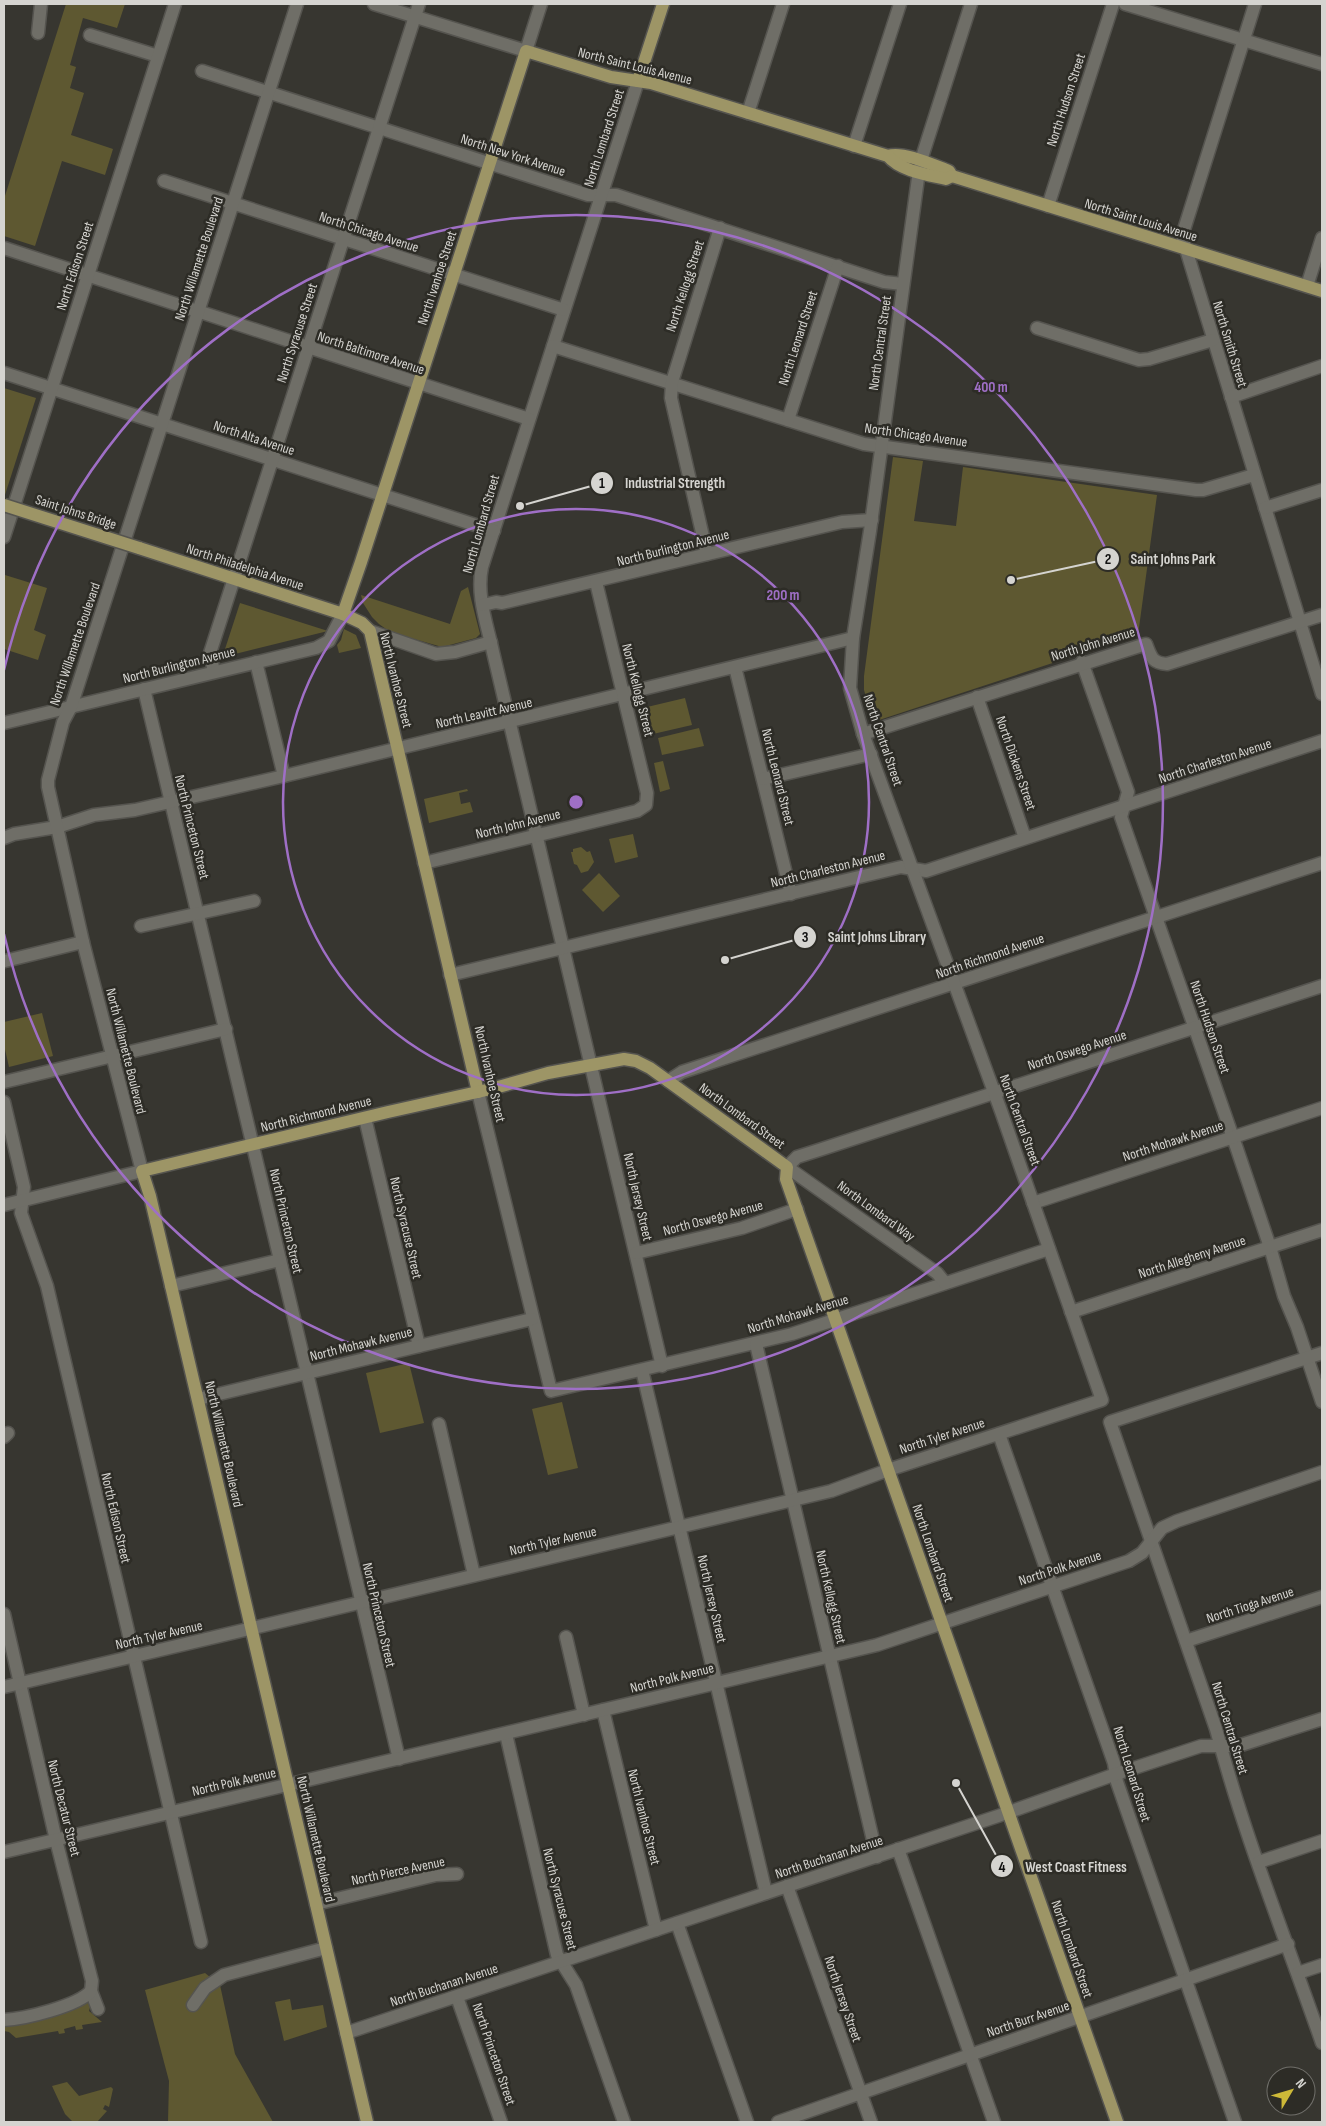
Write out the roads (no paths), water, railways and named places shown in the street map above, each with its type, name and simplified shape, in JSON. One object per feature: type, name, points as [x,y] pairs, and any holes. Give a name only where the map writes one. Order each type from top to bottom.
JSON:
[{"type":"main road","name":"North Lombard Street","points":[[638,81],[663,4]]},
{"type":"main road","name":"North Saint Louis Avenue","points":[[526,52],[611,77],[651,83],[888,156],[896,154],[920,166],[949,171],[952,176],[1322,291]]},
{"type":"main road","name":"North Ivanhoe Street","points":[[478,1092],[370,631],[362,623],[343,614],[526,52]]},
{"type":"main road","name":"Saint Johns Bridge","points":[[4,505],[139,548]]},
{"type":"main road","name":"North Philadelphia Avenue","points":[[139,548],[343,614]]},
{"type":"main road","name":"North Richmond Avenue","points":[[142,1171],[592,1064],[624,1058],[636,1061]]},
{"type":"main road","name":"North Lombard Street","points":[[636,1061],[668,1081],[787,1167],[786,1179],[1116,2122]]},
{"type":"main road","name":"North Willamette Boulevard","points":[[142,1171],[252,1628],[366,2122]]},
{"type":"street","points":[[38,33],[41,4]]},
{"type":"street","name":"North Edison Street","points":[[4,537],[175,4]]},
{"type":"street","name":"North Willamette Boulevard","points":[[142,1171],[83,942],[48,783],[63,722],[71,707],[297,4]]},
{"type":"street","name":"North Saint Louis Avenue","points":[[374,4],[526,52]]},
{"type":"street","name":"North Syracuse Street","points":[[214,672],[210,653],[418,4]]},
{"type":"street","name":"North Ivanhoe Street","points":[[526,52],[541,4]]},
{"type":"street","points":[[748,113],[782,4]]},
{"type":"street","points":[[854,146],[900,4]]},
{"type":"street","name":"North Central Street","points":[[971,4],[920,166],[872,520],[853,638],[850,688],[863,734],[955,984],[1102,1400]]},
{"type":"street","name":"North Hudson Street","points":[[1048,206],[1113,4]]},
{"type":"street","points":[[1125,4],[1322,64]]},
{"type":"street","name":"North Smith Street","points":[[1255,4],[1182,236],[1322,694]]},
{"type":"street","points":[[90,35],[158,56]]},
{"type":"street","name":"North New York Avenue","points":[[202,71],[588,195],[616,195],[884,282],[903,284]]},
{"type":"street","name":"North Lombard Street","points":[[592,1064],[491,642],[483,605],[480,575],[638,81]]},
{"type":"street","name":"North Chicago Avenue","points":[[164,181],[564,310]]},
{"type":"street","name":"North Kellogg Street","points":[[672,382],[720,228]]},
{"type":"street","points":[[1307,286],[1322,238]]},
{"type":"street","name":"North Baltimore Avenue","points":[[4,248],[529,419]]},
{"type":"street","name":"North Leonard Street","points":[[788,420],[838,266]]},
{"type":"street","points":[[1037,328],[1142,360],[1213,340]]},
{"type":"street","name":"North Chicago Avenue","points":[[553,346],[864,444],[1196,490],[1203,490],[1254,475]]},
{"type":"street","points":[[1231,397],[1322,366]]},
{"type":"street","name":"North Alta Avenue","points":[[4,373],[494,531]]},
{"type":"street","points":[[672,382],[671,398],[707,554]]},
{"type":"street","points":[[1265,508],[1322,490]]},
{"type":"street","name":"North Burlington Avenue","points":[[483,605],[496,602],[502,603],[596,582],[842,522],[872,520]]},
{"type":"street","name":"North Kellogg Street","points":[[596,582],[647,794],[646,805]]},
{"type":"street","name":"North Burlington Avenue","points":[[4,723],[323,646],[334,634],[343,614]]},
{"type":"street","name":"North John Avenue","points":[[863,734],[1082,662],[1146,644],[1152,658],[1157,663],[1167,664],[1322,615]]},
{"type":"street","points":[[370,631],[397,642],[436,654],[455,652],[491,642]]},
{"type":"street","name":"North Leavitt Avenue","points":[[4,838],[14,834],[57,827],[94,815],[135,810],[284,776],[853,638]]},
{"type":"street","points":[[256,662],[284,776]]},
{"type":"street","name":"North Hudson Street","points":[[1082,662],[1128,792],[1121,817],[1322,1402]]},
{"type":"street","name":"North Leonard Street","points":[[735,668],[791,894]]},
{"type":"street","name":"North Princeton Street","points":[[144,689],[226,1029],[360,1602],[399,1759]]},
{"type":"street","name":"North Dickens Street","points":[[977,697],[1025,838]]},
{"type":"street","name":"North Charleston Avenue","points":[[450,975],[901,867],[926,870],[1322,742]]},
{"type":"street","points":[[763,779],[871,754]]},
{"type":"street","name":"North John Avenue","points":[[424,863],[637,811],[646,805]]},
{"type":"street","name":"North Richmond Avenue","points":[[668,1081],[682,1072],[1322,863]]},
{"type":"street","points":[[141,926],[254,901]]},
{"type":"street","points":[[5,961],[83,942]]},
{"type":"street","name":"North Oswego Avenue","points":[[787,1167],[798,1157],[1322,986]]},
{"type":"street","points":[[4,1082],[226,1029]]},
{"type":"street","name":"North Jersey Street","points":[[592,1064],[662,1366]]},
{"type":"street","name":"North Ivanhoe Street","points":[[478,1092],[551,1391]]},
{"type":"street","name":"North Edison Street","points":[[4,1102],[24,1186],[21,1213],[47,1286],[201,1942]]},
{"type":"street","name":"North Mohawk Avenue","points":[[1033,1202],[1322,1108]]},
{"type":"street","name":"North Syracuse Street","points":[[364,1118],[419,1346]]},
{"type":"street","name":"North Lombard Way","points":[[787,1167],[937,1273],[946,1283]]},
{"type":"street","name":"North Richmond Avenue","points":[[4,1205],[142,1171]]},
{"type":"street","name":"North Oswego Avenue","points":[[636,1253],[742,1228],[797,1209]]},
{"type":"street","name":"North Allegheny Avenue","points":[[1071,1312],[1322,1230]]},
{"type":"street","name":"North Mohawk Avenue","points":[[551,1391],[756,1344],[1049,1249]]},
{"type":"street","points":[[171,1286],[280,1260]]},
{"type":"street","name":"North Mohawk Avenue","points":[[198,1399],[532,1319]]},
{"type":"street","name":"North Kellogg Street","points":[[756,1344],[876,1857]]},
{"type":"street","points":[[1308,1358],[1322,1353]]},
{"type":"street","name":"North Central Street","points":[[1308,1358],[1110,1422],[1186,1641],[1221,1746],[1226,1768],[1322,2042]]},
{"type":"street","name":"North Jersey Street","points":[[642,1370],[766,1894]]},
{"type":"street","name":"North Tyler Avenue","points":[[4,1687],[842,1487],[888,1470],[1102,1400]]},
{"type":"street","points":[[438,1424],[474,1575]]},
{"type":"street","name":"North Leonard Street","points":[[999,1434],[1114,1763],[1117,1782],[1235,2122]]},
{"type":"street","name":"North Polk Avenue","points":[[4,1852],[506,1734],[889,1641],[1129,1560],[1142,1553],[1162,1528],[1177,1521],[1322,1472]]},
{"type":"street","name":"North Tioga Avenue","points":[[1186,1641],[1322,1597]]},
{"type":"street","name":"North Decatur Street","points":[[4,1614],[56,1840],[92,1981],[91,1991],[98,2009]]},
{"type":"street","points":[[566,1637],[584,1715]]},
{"type":"street","name":"North Ivanhoe Street","points":[[603,1710],[656,1930]]},
{"type":"street","name":"North Buchanan Avenue","points":[[346,2033],[766,1894],[1201,1746],[1238,1746],[1322,1719]]},
{"type":"street","name":"North Syracuse Street","points":[[506,1734],[557,1955],[576,1985],[624,2122]]},
{"type":"street","points":[[1259,1862],[1322,1841]]},
{"type":"street","points":[[898,1849],[994,2122]]},
{"type":"street","name":"North Pierce Avenue","points":[[316,1904],[436,1875],[457,1874]]},
{"type":"street","name":"North Jersey Street","points":[[788,1886],[871,2122]]},
{"type":"street","points":[[677,1923],[747,2122]]},
{"type":"street","name":"North Burr Avenue","points":[[778,2122],[1288,1944]]},
{"type":"street","points":[[193,2005],[205,1988],[224,1975],[326,1948]]},
{"type":"street","points":[[1298,1973],[1322,1964]]},
{"type":"street","points":[[4,2020],[32,2015],[75,2002],[91,1991]]},
{"type":"street","name":"North Princeton Street","points":[[458,1996],[501,2122]]},
{"type":"place","name":"Industrial Strength","points":[[520,506]]},
{"type":"place","name":"Saint Johns Park","points":[[1011,580]]},
{"type":"place","name":"Saint Johns Library","points":[[725,960]]},
{"type":"place","name":"West Coast Fitness","points":[[956,1783]]}]
